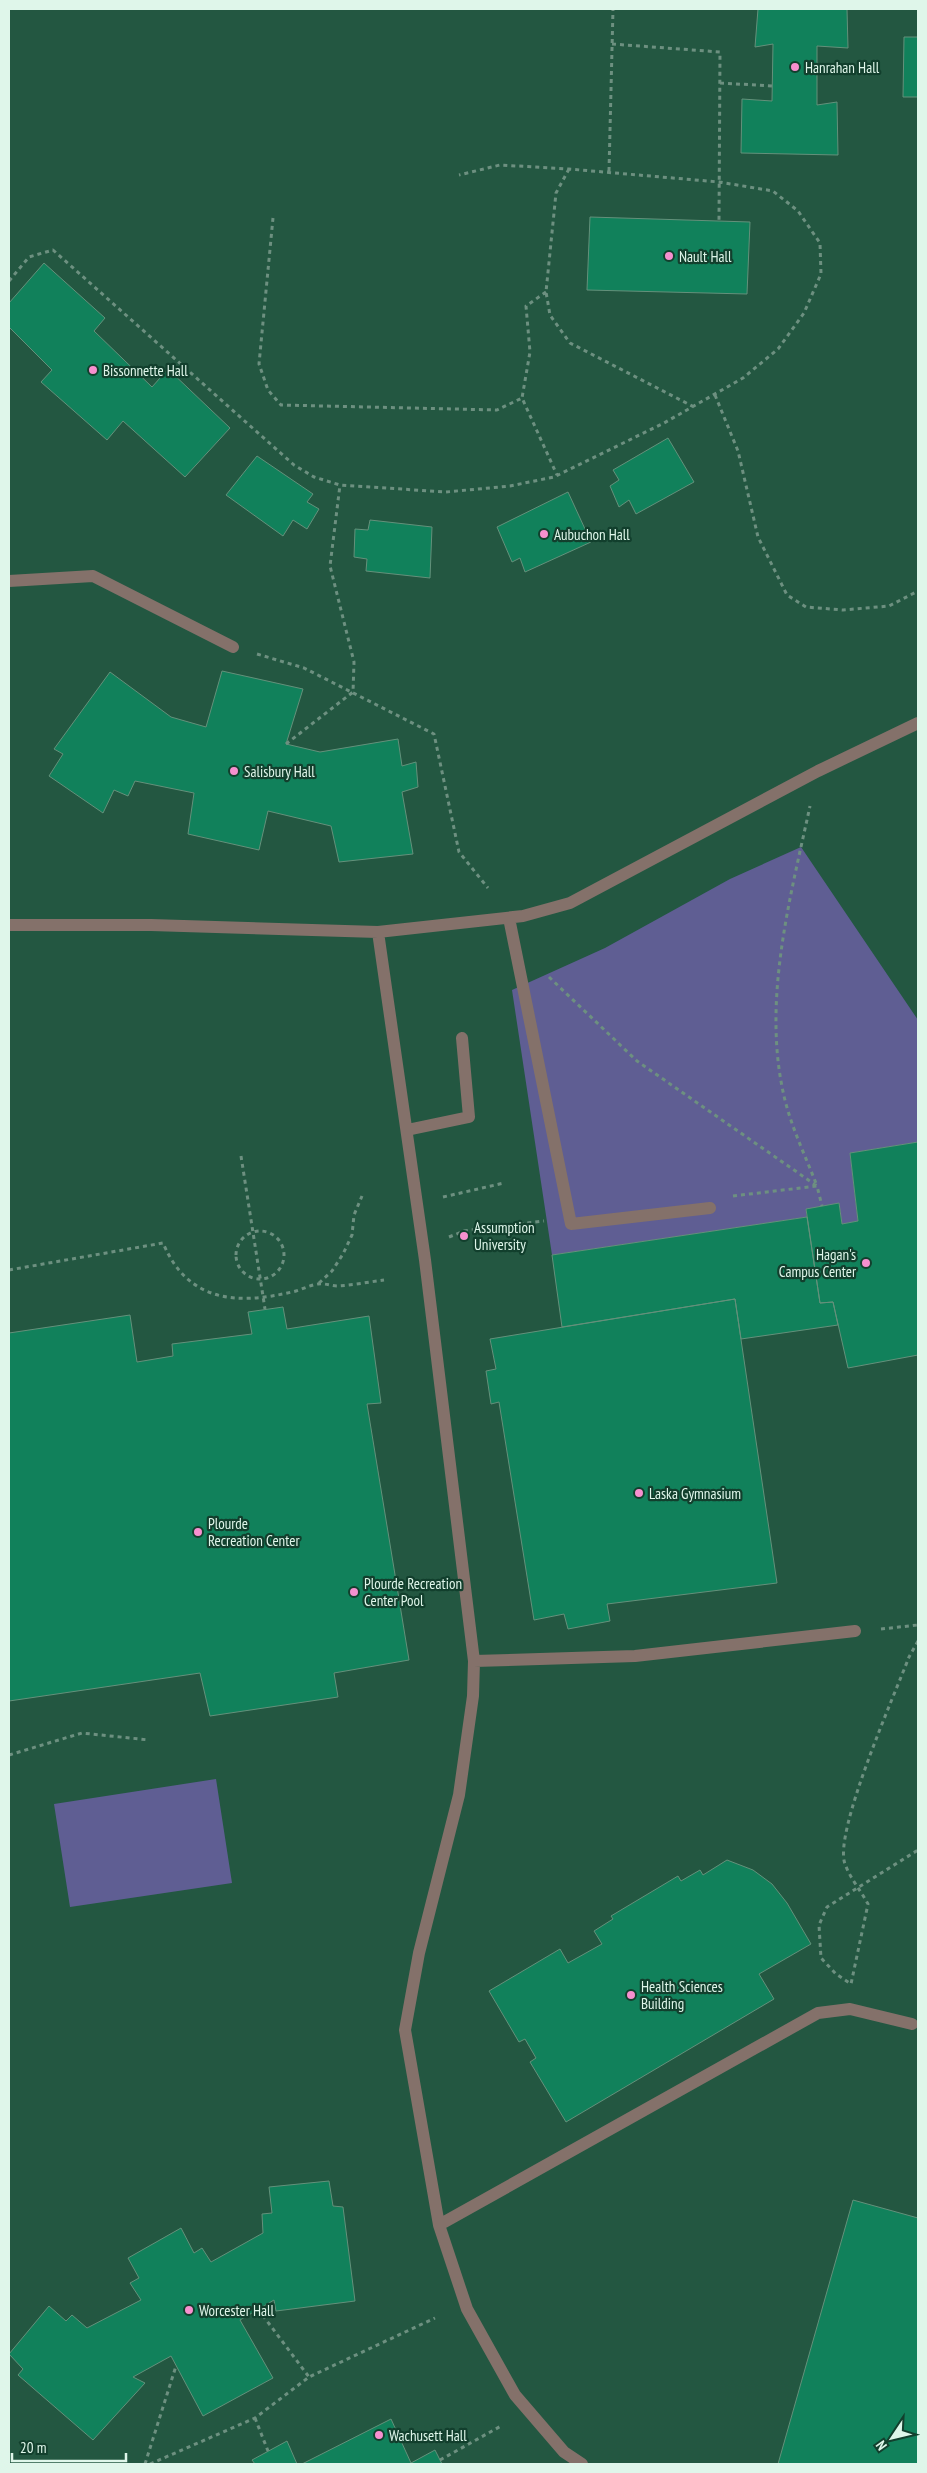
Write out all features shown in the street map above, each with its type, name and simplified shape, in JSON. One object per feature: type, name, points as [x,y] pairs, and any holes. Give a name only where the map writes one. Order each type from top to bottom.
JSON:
[{"type":"lane","points":[[9,581],[93,576],[233,647]]},
{"type":"lane","points":[[9,925],[151,924],[378,932],[523,916],[570,902],[818,771],[918,723]]},
{"type":"lane","points":[[509,918],[572,1224],[710,1208]]},
{"type":"lane","points":[[378,932],[426,1260],[474,1661],[473,1696],[459,1794],[419,1953],[405,2030],[439,2225],[467,2309],[515,2394],[564,2452],[582,2464]]},
{"type":"lane","points":[[407,1130],[469,1117],[462,1038]]},
{"type":"lane","points":[[474,1661],[634,1656],[855,1631]]},
{"type":"lane","points":[[439,2225],[818,2013],[850,2009],[912,2024]]},
{"type":"path","points":[[609,171],[613,9]]},
{"type":"path","points":[[612,44],[720,52],[719,221]]},
{"type":"path","points":[[720,83],[773,86]]},
{"type":"path","points":[[9,280],[29,256],[53,250],[294,465],[314,477],[340,486],[446,492],[510,486],[557,475],[715,395],[743,378],[778,349],[804,313],[821,274],[820,243],[798,211],[773,192],[719,182],[609,171],[500,165],[459,175]]},
{"type":"path","points":[[569,169],[556,193],[546,292],[550,315],[570,343],[694,407]]},
{"type":"path","points":[[273,218],[259,364],[268,390],[281,405],[496,410],[522,398]]},
{"type":"path","points":[[546,292],[526,306],[530,352],[522,398],[557,475]]},
{"type":"path","points":[[715,395],[738,451],[758,537],[787,595],[806,607],[843,610],[889,606],[918,591]]},
{"type":"path","points":[[340,486],[330,566],[354,662],[353,692]]},
{"type":"path","points":[[233,647],[304,668],[434,734],[459,852],[488,888]]},
{"type":"path","points":[[286,744],[353,692]]},
{"type":"path","points":[[818,771],[785,926],[777,1000],[777,1046],[784,1097],[817,1186],[822,1206]]},
{"type":"path","points":[[547,976],[637,1061],[817,1186]]},
{"type":"path","points":[[241,1156],[262,1279],[265,1309]]},
{"type":"path","points":[[438,1198],[504,1183]]},
{"type":"path","points":[[318,1284],[332,1271],[343,1254],[352,1235],[354,1215],[362,1196]]},
{"type":"path","points":[[261,1231],[276,1237],[284,1251],[282,1267],[276,1273],[262,1279],[247,1275],[238,1263],[236,1255],[241,1241],[253,1232],[261,1231]]},
{"type":"path","points":[[9,1270],[163,1243],[170,1260],[187,1281],[204,1292],[228,1297],[264,1296],[292,1292],[318,1284],[338,1286],[384,1280]]},
{"type":"path","points":[[855,1631],[918,1626]]},
{"type":"path","points":[[918,1641],[909,1657],[855,1797],[844,1838],[844,1863],[858,1887],[868,1904],[851,1984],[836,1974],[820,1958],[819,1925],[827,1907],[858,1887],[918,1850]]},
{"type":"path","points":[[9,1755],[82,1733],[149,1740]]},
{"type":"path","points":[[258,2309],[309,2378]]},
{"type":"path","points":[[150,2464],[256,2418],[309,2378],[435,2318]]},
{"type":"path","points":[[145,2464],[176,2366]]},
{"type":"path","points":[[256,2418],[268,2451]]},
{"type":"path","points":[[440,2460],[501,2426]]},
{"type":"shaded area","name":"Assumption University","points":[[9,9],[918,9],[918,2464],[9,2464]]},
{"type":"shaded area","points":[[801,847],[918,1020],[918,1142],[850,1153],[858,1221],[842,1224],[839,1204],[806,1210],[807,1217],[552,1255],[512,990],[605,948],[730,879]]},
{"type":"shaded area","points":[[216,1779],[232,1883],[70,1907],[54,1804]]},
{"type":"building","name":"Hanrahan Hall","points":[[758,9],[847,9],[848,48],[817,46],[817,105],[837,102],[838,155],[741,153],[742,99],[772,101],[773,44],[755,47]]},
{"type":"building","points":[[904,37],[918,37],[918,97],[903,97]]},
{"type":"building","name":"Nault Hall","points":[[590,217],[750,222],[747,294],[587,290]]},
{"type":"building","name":"Bissonnette Hall","points":[[44,263],[105,318],[94,331],[152,387],[168,369],[230,428],[185,477],[123,421],[107,440],[41,382],[52,370],[9,327],[9,303]]},
{"type":"building","points":[[668,438],[694,482],[636,514],[629,500],[619,507],[610,486],[619,480],[613,470]]},
{"type":"building","points":[[257,456],[313,494],[307,502],[319,509],[307,529],[293,520],[283,536],[226,495]]},
{"type":"building","name":"Aubuchon Hall","points":[[568,492],[591,542],[525,572],[520,558],[512,562],[497,527]]},
{"type":"building","points":[[370,520],[432,527],[430,578],[366,571],[367,559],[354,557],[355,529],[368,530]]},
{"type":"building","name":"Salisbury Hall","points":[[222,671],[303,689],[286,744],[320,752],[398,739],[402,766],[416,762],[418,787],[402,792],[413,854],[339,862],[331,826],[268,811],[259,850],[188,834],[194,793],[135,781],[128,796],[114,790],[103,813],[49,776],[63,754],[54,749],[110,672],[171,717],[206,727]]},
{"type":"building","name":"Hagan's Campus Center","points":[[918,1142],[918,1355],[848,1368],[833,1302],[820,1303],[806,1209],[839,1203],[842,1224],[858,1221],[850,1153]]},
{"type":"building","points":[[807,1217],[820,1303],[833,1302],[838,1325],[741,1339],[735,1299],[562,1327],[552,1255]]},
{"type":"building","name":"Laska Gymnasium","points":[[735,1299],[777,1583],[607,1604],[610,1621],[568,1629],[564,1614],[534,1620],[499,1402],[491,1404],[486,1371],[496,1369],[490,1339]]},
{"type":"building","name":"Plourde Recreation Center","points":[[283,1307],[287,1329],[369,1316],[381,1403],[367,1404],[409,1660],[334,1673],[338,1697],[210,1716],[200,1673],[9,1701],[9,1333],[130,1315],[137,1362],[173,1356],[172,1344],[252,1334],[248,1312]]},
{"type":"building","name":"Health Sciences Building","points":[[727,1860],[753,1870],[772,1884],[787,1903],[811,1944],[759,1974],[774,1999],[566,2122],[530,2062],[536,2058],[525,2039],[519,2042],[489,1991],[560,1949],[568,1963],[602,1944],[594,1931],[613,1919],[611,1916],[678,1876],[681,1881],[700,1870],[703,1875]]},
{"type":"building","name":"Worcester Hall","points":[[329,2181],[333,2206],[343,2207],[355,2301],[276,2311],[274,2300],[240,2320],[273,2378],[203,2416],[171,2356],[133,2377],[145,2383],[93,2440],[18,2375],[23,2369],[9,2354],[49,2306],[66,2321],[72,2315],[87,2328],[141,2300],[130,2283],[139,2278],[128,2258],[181,2228],[194,2253],[202,2248],[211,2262],[263,2233],[262,2214],[272,2213],[269,2187]]},
{"type":"building","points":[[853,2200],[918,2218],[918,2464],[778,2464]]},
{"type":"building","name":"Wachusett Hall","points":[[391,2419],[411,2463],[435,2450],[442,2464],[302,2464]]},
{"type":"building","points":[[287,2441],[297,2464],[255,2464],[252,2460]]},
{"type":"place","name":"Hanrahan Hall","points":[[795,67]]},
{"type":"place","name":"Nault Hall","points":[[669,256]]},
{"type":"place","name":"Bissonnette Hall","points":[[93,370]]},
{"type":"place","name":"Aubuchon Hall","points":[[544,534]]},
{"type":"place","name":"Salisbury Hall","points":[[234,771]]},
{"type":"place","name":"Assumption University","points":[[464,1236]]},
{"type":"place","name":"Hagan's Campus Center","points":[[866,1263]]},
{"type":"place","name":"Laska Gymnasium","points":[[639,1493]]},
{"type":"place","name":"Plourde Recreation Center","points":[[198,1532]]},
{"type":"place","name":"Plourde Recreation Center Pool","points":[[354,1592]]},
{"type":"place","name":"Health Sciences Building","points":[[631,1995]]},
{"type":"place","name":"Worcester Hall","points":[[189,2310]]},
{"type":"place","name":"Wachusett Hall","points":[[379,2435]]}]
